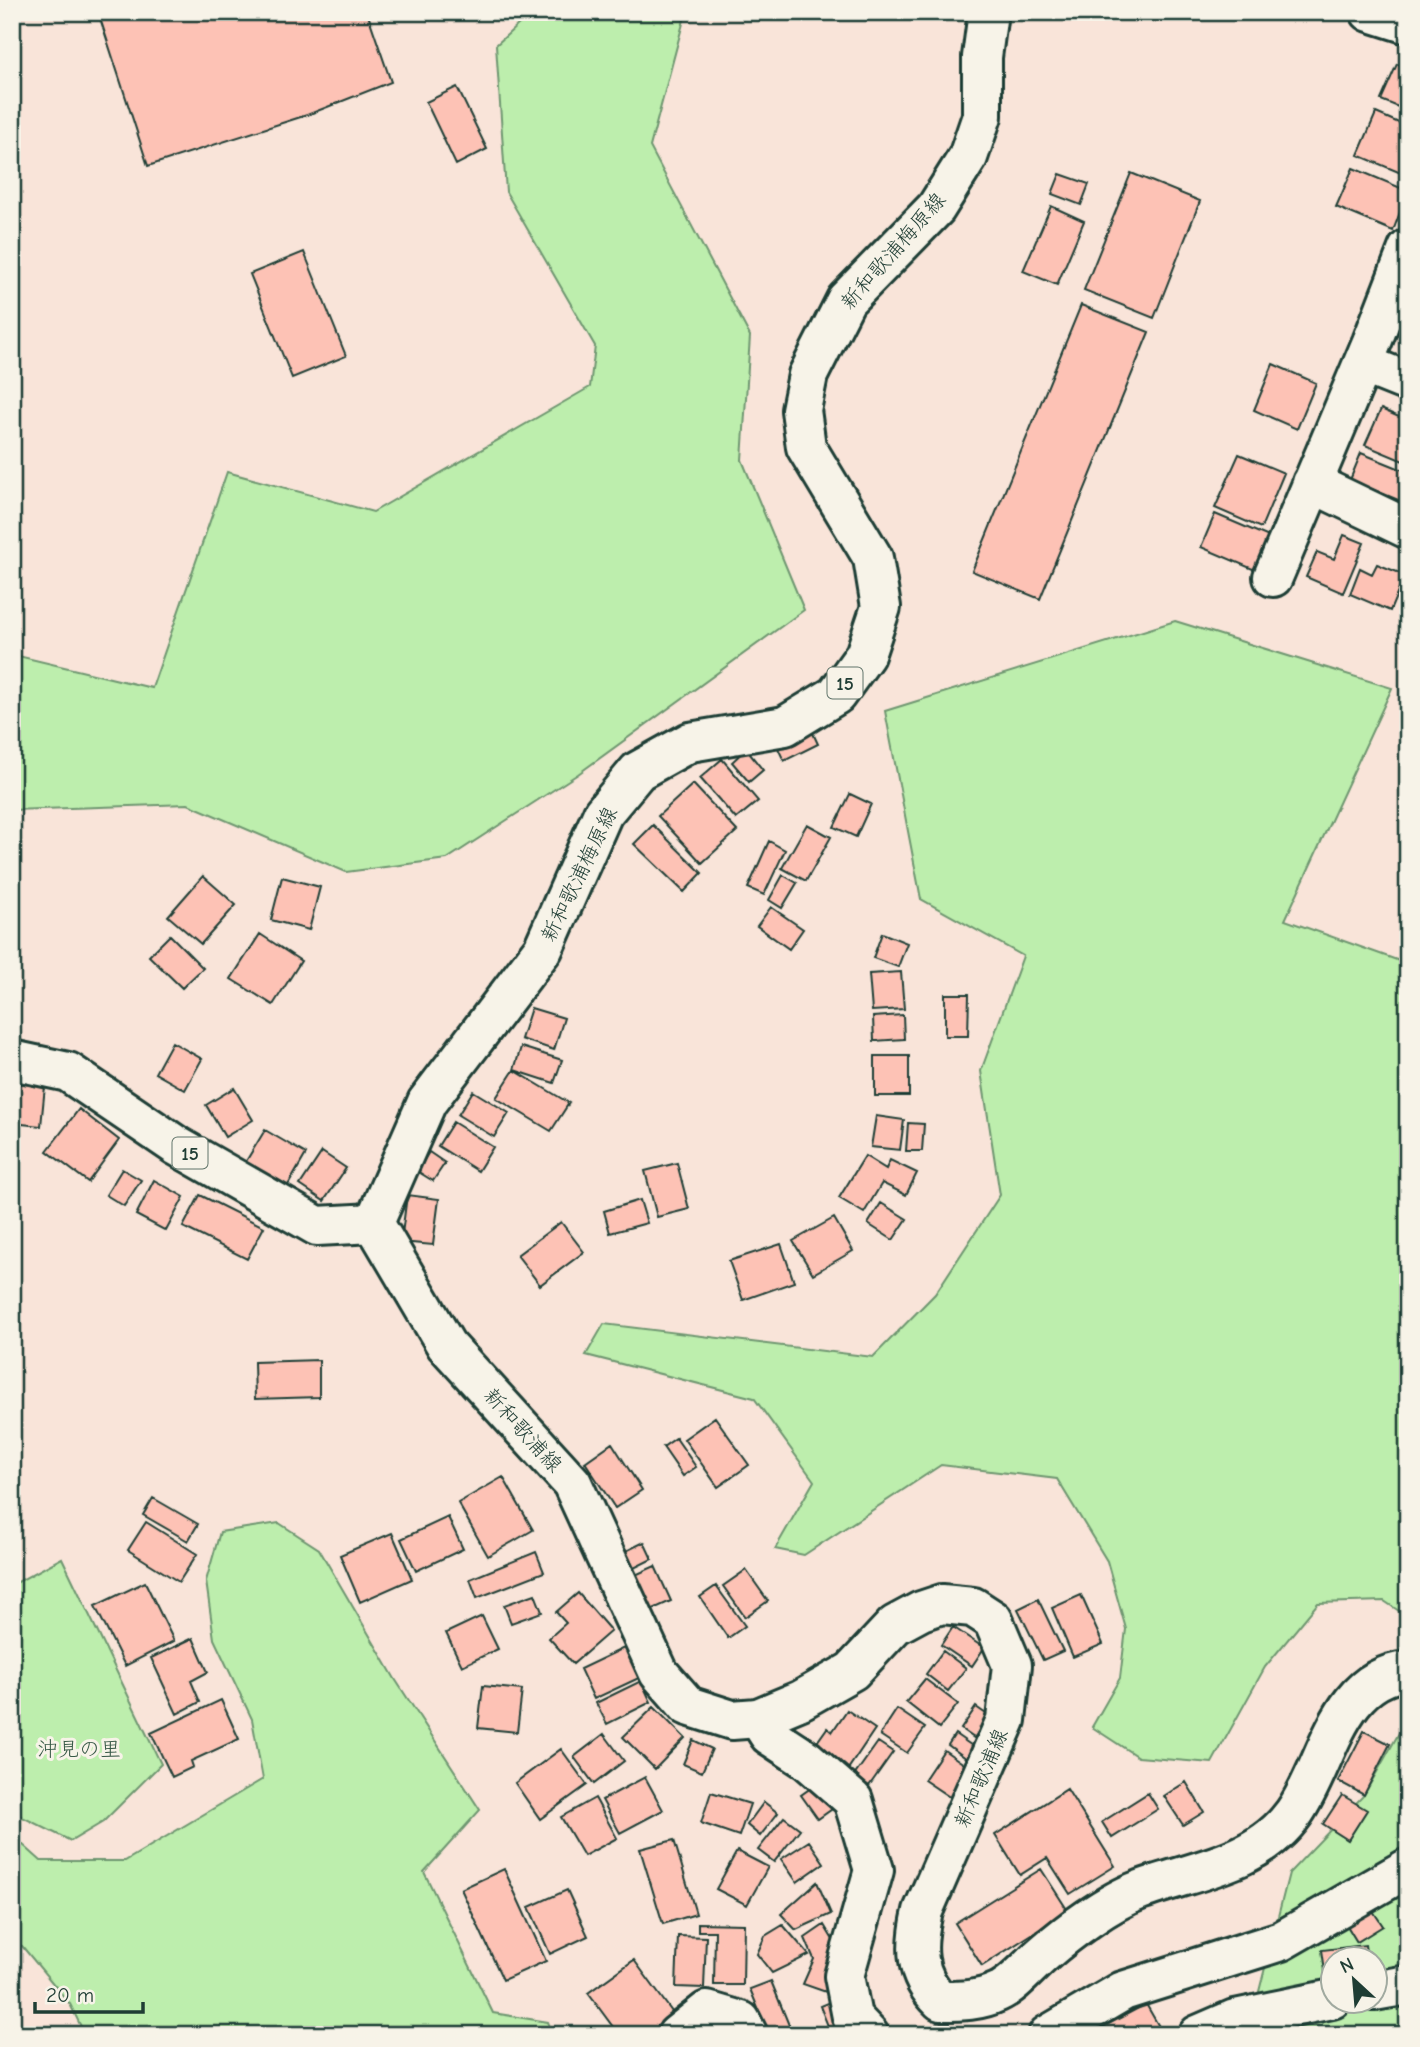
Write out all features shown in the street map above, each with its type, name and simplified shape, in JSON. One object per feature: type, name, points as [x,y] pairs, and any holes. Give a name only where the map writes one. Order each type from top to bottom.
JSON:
[{"type":"main road","name":"新和歌浦梅原線","points":[[374,1223],[427,1102],[543,949],[603,813],[638,771],[690,742],[785,726],[836,695],[865,655],[881,607],[873,558],[806,447],[801,410],[808,374],[846,300],[936,208],[968,156],[982,116],[982,57],[988,12]]},
{"type":"main road","points":[[1370,12],[1408,24]]},
{"type":"main road","points":[[1273,577],[1363,364],[1408,249]]},
{"type":"main road","points":[[1363,364],[1408,382]]},
{"type":"main road","points":[[1312,483],[1408,529]]},
{"type":"main road","name":"15","points":[[12,1060],[68,1072],[177,1146],[317,1226],[374,1223]]},
{"type":"main road","name":"新和歌浦線","points":[[374,1223],[446,1345],[572,1483],[659,1673],[688,1706],[732,1720],[758,1718],[801,1700],[852,1671],[895,1625],[921,1611],[942,1604],[973,1607],[993,1620],[1012,1665],[1006,1720],[923,1911],[916,1940],[919,1965],[926,1986],[941,2001],[968,2002],[1000,1991],[1065,1935],[1137,1891],[1241,1858],[1271,1839],[1294,1813],[1354,1701],[1366,1686],[1395,1672],[1408,1671]]},
{"type":"main road","points":[[758,1718],[769,1735],[807,1760],[853,1800],[874,1870],[844,1976],[852,2017],[869,2035]]},
{"type":"main road","points":[[1048,2035],[1123,1991],[1282,1941],[1408,1868]]},
{"type":"main road","points":[[1388,1989],[1408,1985]]},
{"type":"main road","points":[[1198,2035],[1235,2019],[1318,2002]]},
{"type":"main road","points":[[677,2035],[707,2011],[741,2021],[748,2035]]},
{"type":"green space","points":[[532,12],[686,12],[650,147],[750,336],[742,460],[804,610],[578,774],[447,859],[346,872],[188,804],[12,810],[12,642],[18,656],[152,688],[227,472],[373,512],[590,387],[595,346],[506,192],[496,45]]},
{"type":"green space","points":[[1175,621],[1392,688],[1285,920],[1408,964],[1408,1617],[1384,1601],[1318,1603],[1265,1667],[1212,1763],[1138,1757],[1092,1727],[1120,1678],[1126,1629],[1107,1561],[1057,1479],[941,1465],[804,1555],[775,1549],[814,1481],[754,1398],[586,1355],[604,1324],[873,1357],[935,1294],[1000,1195],[981,1071],[1023,956],[921,899],[885,711]]},
{"type":"green space","points":[[279,1523],[319,1549],[395,1679],[480,1810],[424,1872],[493,2013],[548,2022],[553,2035],[85,2035],[70,2004],[22,1946],[12,1944],[12,1835],[41,1861],[125,1861],[263,1779],[252,1719],[214,1639],[206,1581],[220,1532]]},
{"type":"green space","name":"沖見の里","points":[[62,1558],[161,1764],[103,1822],[71,1841],[12,1812],[12,1585]]},
{"type":"green space","points":[[1408,1717],[1408,2035],[1248,2035],[1289,1873],[1364,1795]]},
{"type":"building","points":[[98,12],[367,12],[391,82],[307,115],[148,166]]},
{"type":"building","points":[[1397,64],[1408,69],[1408,111],[1381,100]]},
{"type":"building","points":[[457,87],[487,149],[456,165],[426,102]]},
{"type":"building","points":[[1376,113],[1408,127],[1408,176],[1358,155]]},
{"type":"building","points":[[1353,168],[1408,191],[1393,231],[1336,207]]},
{"type":"building","points":[[1131,173],[1200,201],[1154,318],[1084,290]]},
{"type":"building","points":[[1060,174],[1089,184],[1081,205],[1052,194]]},
{"type":"building","points":[[1051,206],[1084,221],[1057,285],[1023,271]]},
{"type":"building","points":[[304,252],[346,356],[292,378],[250,274]]},
{"type":"building","points":[[1081,305],[1149,332],[1040,599],[972,571]]},
{"type":"building","points":[[1273,364],[1316,383],[1297,429],[1254,410]]},
{"type":"building","points":[[1381,409],[1408,421],[1408,463],[1365,445]]},
{"type":"building","points":[[1361,453],[1408,472],[1408,504],[1350,480]]},
{"type":"building","points":[[1239,454],[1284,473],[1261,528],[1215,508]]},
{"type":"building","points":[[1215,514],[1269,537],[1255,570],[1201,547]]},
{"type":"building","points":[[1344,535],[1364,543],[1343,593],[1306,577],[1317,552],[1334,559]]},
{"type":"building","points":[[1377,564],[1405,575],[1390,611],[1350,594],[1360,568],[1372,574]]},
{"type":"building","points":[[811,729],[818,744],[784,761],[777,746]]},
{"type":"building","points":[[746,749],[763,770],[749,782],[732,762]]},
{"type":"building","points":[[722,759],[758,801],[736,819],[700,778]]},
{"type":"building","points":[[693,784],[737,831],[702,863],[658,816]]},
{"type":"building","points":[[850,794],[871,804],[856,837],[834,827]]},
{"type":"building","points":[[807,824],[831,837],[806,881],[782,868]]},
{"type":"building","points":[[653,825],[702,873],[684,892],[634,844]]},
{"type":"building","points":[[769,841],[785,850],[764,895],[748,888]]},
{"type":"building","points":[[783,875],[797,883],[782,908],[769,900]]},
{"type":"building","points":[[203,876],[236,905],[201,944],[168,916]]},
{"type":"building","points":[[282,877],[320,887],[309,930],[271,920]]},
{"type":"building","points":[[771,907],[803,929],[789,949],[757,926]]},
{"type":"building","points":[[882,933],[907,943],[898,967],[873,958]]},
{"type":"building","points":[[260,934],[301,961],[273,1005],[231,979]]},
{"type":"building","points":[[170,935],[203,968],[182,988],[149,956]]},
{"type":"building","points":[[901,972],[904,1009],[872,1011],[869,974]]},
{"type":"building","points":[[945,994],[969,994],[968,1036],[945,1036]]},
{"type":"building","points":[[531,1008],[564,1018],[554,1050],[521,1039]]},
{"type":"building","points":[[903,1015],[904,1039],[874,1041],[873,1017]]},
{"type":"building","points":[[172,1042],[202,1059],[185,1090],[155,1073]]},
{"type":"building","points":[[521,1047],[562,1060],[554,1083],[514,1070]]},
{"type":"building","points":[[875,1056],[909,1056],[909,1096],[875,1096]]},
{"type":"building","points":[[514,1070],[569,1103],[551,1131],[496,1098]]},
{"type":"building","points":[[12,1083],[45,1086],[41,1126],[12,1123]]},
{"type":"building","points":[[234,1088],[253,1120],[225,1137],[206,1105]]},
{"type":"building","points":[[473,1091],[509,1113],[494,1137],[458,1115]]},
{"type":"building","points":[[79,1109],[119,1140],[88,1182],[47,1151]]},
{"type":"building","points":[[876,1116],[904,1120],[900,1150],[871,1147]]},
{"type":"building","points":[[453,1122],[493,1147],[478,1171],[438,1146]]},
{"type":"building","points":[[908,1123],[924,1124],[922,1151],[906,1151]]},
{"type":"building","points":[[265,1130],[306,1154],[287,1187],[245,1163]]},
{"type":"building","points":[[322,1152],[346,1168],[324,1201],[300,1185]]},
{"type":"building","points":[[429,1152],[445,1163],[433,1181],[417,1171]]},
{"type":"building","points":[[865,1156],[886,1169],[890,1160],[917,1173],[906,1195],[882,1183],[864,1213],[839,1198]]},
{"type":"building","points":[[677,1163],[689,1209],[657,1217],[645,1171]]},
{"type":"building","points":[[122,1169],[141,1180],[124,1206],[106,1195]]},
{"type":"building","points":[[154,1180],[184,1197],[166,1231],[136,1215]]},
{"type":"building","points":[[200,1195],[264,1227],[247,1259],[183,1227]]},
{"type":"building","points":[[407,1195],[439,1199],[433,1245],[401,1242]]},
{"type":"building","points":[[640,1200],[647,1223],[610,1233],[604,1211]]},
{"type":"building","points":[[881,1203],[907,1219],[893,1240],[868,1224]]},
{"type":"building","points":[[834,1218],[853,1251],[813,1274],[793,1241]]},
{"type":"building","points":[[561,1222],[584,1252],[540,1285],[517,1255]]},
{"type":"building","points":[[781,1244],[794,1282],[743,1300],[729,1261]]},
{"type":"building","points":[[319,1360],[319,1397],[255,1399],[254,1362]]},
{"type":"building","points":[[715,1417],[749,1465],[718,1487],[684,1439]]},
{"type":"building","points":[[676,1438],[696,1467],[683,1476],[663,1447]]},
{"type":"building","points":[[612,1443],[642,1490],[615,1508],[585,1462]]},
{"type":"building","points":[[503,1477],[533,1530],[488,1556],[458,1503]]},
{"type":"building","points":[[153,1498],[198,1524],[188,1541],[143,1515]]},
{"type":"building","points":[[448,1517],[463,1549],[416,1571],[401,1539]]},
{"type":"building","points":[[146,1522],[197,1554],[179,1582],[128,1550]]},
{"type":"building","points":[[392,1533],[412,1579],[360,1602],[340,1555]]},
{"type":"building","points":[[644,1542],[652,1559],[632,1569],[624,1552]]},
{"type":"building","points":[[536,1552],[544,1572],[477,1598],[470,1579]]},
{"type":"building","points":[[655,1566],[671,1601],[649,1611],[633,1576]]},
{"type":"building","points":[[746,1570],[768,1601],[745,1617],[723,1586]]},
{"type":"building","points":[[145,1582],[174,1641],[125,1666],[95,1606]]},
{"type":"building","points":[[716,1586],[745,1626],[728,1638],[700,1597]]},
{"type":"building","points":[[578,1593],[611,1631],[573,1664],[549,1638],[566,1623],[556,1612]]},
{"type":"building","points":[[535,1594],[542,1612],[511,1623],[504,1605]]},
{"type":"building","points":[[1081,1595],[1103,1644],[1073,1657],[1052,1608]]},
{"type":"building","points":[[1038,1599],[1063,1651],[1043,1660],[1018,1609]]},
{"type":"building","points":[[482,1616],[498,1649],[462,1666],[446,1633]]},
{"type":"building","points":[[953,1627],[984,1648],[972,1666],[941,1645]]},
{"type":"building","points":[[193,1638],[208,1672],[191,1681],[200,1702],[177,1714],[151,1658]]},
{"type":"building","points":[[626,1647],[641,1677],[594,1699],[580,1669]]},
{"type":"building","points":[[943,1651],[966,1668],[948,1691],[926,1674]]},
{"type":"building","points":[[925,1679],[958,1704],[939,1728],[906,1702]]},
{"type":"building","points":[[641,1681],[651,1702],[607,1724],[596,1703]]},
{"type":"building","points":[[483,1686],[522,1690],[517,1732],[478,1728]]},
{"type":"building","points":[[221,1700],[239,1739],[191,1761],[193,1767],[172,1777],[151,1733]]},
{"type":"building","points":[[654,1707],[685,1738],[655,1769],[623,1737]]},
{"type":"building","points":[[976,1707],[989,1716],[974,1738],[961,1729]]},
{"type":"building","points":[[897,1709],[925,1728],[907,1753],[880,1735]]},
{"type":"building","points":[[847,1710],[875,1729],[844,1775],[810,1752],[827,1728],[832,1732]]},
{"type":"building","points":[[1364,1731],[1390,1744],[1364,1795],[1338,1781]]},
{"type":"building","points":[[604,1734],[624,1761],[594,1784],[574,1757]]},
{"type":"building","points":[[955,1734],[978,1750],[970,1761],[948,1745]]},
{"type":"building","points":[[693,1740],[712,1749],[702,1772],[683,1764]]},
{"type":"building","points":[[878,1742],[893,1752],[869,1786],[854,1776]]},
{"type":"building","points":[[561,1749],[587,1785],[540,1819],[515,1783]]},
{"type":"building","points":[[944,1750],[971,1769],[951,1798],[924,1780]]},
{"type":"building","points":[[645,1777],[663,1810],[620,1833],[602,1800]]},
{"type":"building","points":[[1186,1782],[1204,1812],[1183,1825],[1164,1796]]},
{"type":"building","points":[[818,1783],[835,1807],[818,1819],[801,1795]]},
{"type":"building","points":[[1067,1789],[1115,1866],[1070,1894],[1047,1858],[1020,1875],[995,1835]]},
{"type":"building","points":[[711,1792],[750,1804],[739,1836],[701,1823]]},
{"type":"building","points":[[1148,1793],[1158,1809],[1112,1838],[1102,1822]]},
{"type":"building","points":[[1342,1795],[1367,1810],[1348,1840],[1323,1824]]},
{"type":"building","points":[[595,1798],[617,1838],[584,1856],[561,1817]]},
{"type":"building","points":[[764,1802],[778,1813],[760,1836],[747,1825]]},
{"type":"building","points":[[784,1817],[800,1829],[774,1862],[758,1850]]},
{"type":"building","points":[[674,1840],[696,1914],[663,1924],[640,1849]]},
{"type":"building","points":[[809,1841],[824,1863],[797,1882],[781,1859]]},
{"type":"building","points":[[737,1851],[768,1867],[747,1905],[716,1889]]},
{"type":"building","points":[[504,1869],[546,1961],[503,1980],[461,1889]]},
{"type":"building","points":[[1041,1869],[1068,1911],[982,1966],[955,1923]]},
{"type":"building","points":[[817,1882],[831,1914],[796,1930],[781,1914]]},
{"type":"building","points":[[567,1890],[588,1936],[550,1954],[529,1907]]},
{"type":"building","points":[[1371,1908],[1383,1926],[1357,1942],[1346,1924]]},
{"type":"building","points":[[698,1923],[744,1924],[743,1985],[714,1985],[715,1931],[698,1931]]},
{"type":"building","points":[[783,1925],[809,1955],[772,1973],[757,1954],[765,1936]]},
{"type":"building","points":[[824,1925],[841,1953],[826,1992],[803,1984],[814,1959],[805,1938]]},
{"type":"building","points":[[678,1936],[706,1937],[704,1988],[676,1987]]},
{"type":"building","points":[[634,1960],[675,2016],[649,2035],[619,2035],[588,1993]]},
{"type":"building","points":[[771,1981],[793,2035],[769,2035],[750,1989]]},
{"type":"building","points":[[839,1998],[852,2035],[819,2035],[818,2030],[828,2026],[820,2006]]},
{"type":"building","points":[[1146,2004],[1161,2030],[1152,2035],[1088,2035]]}]
